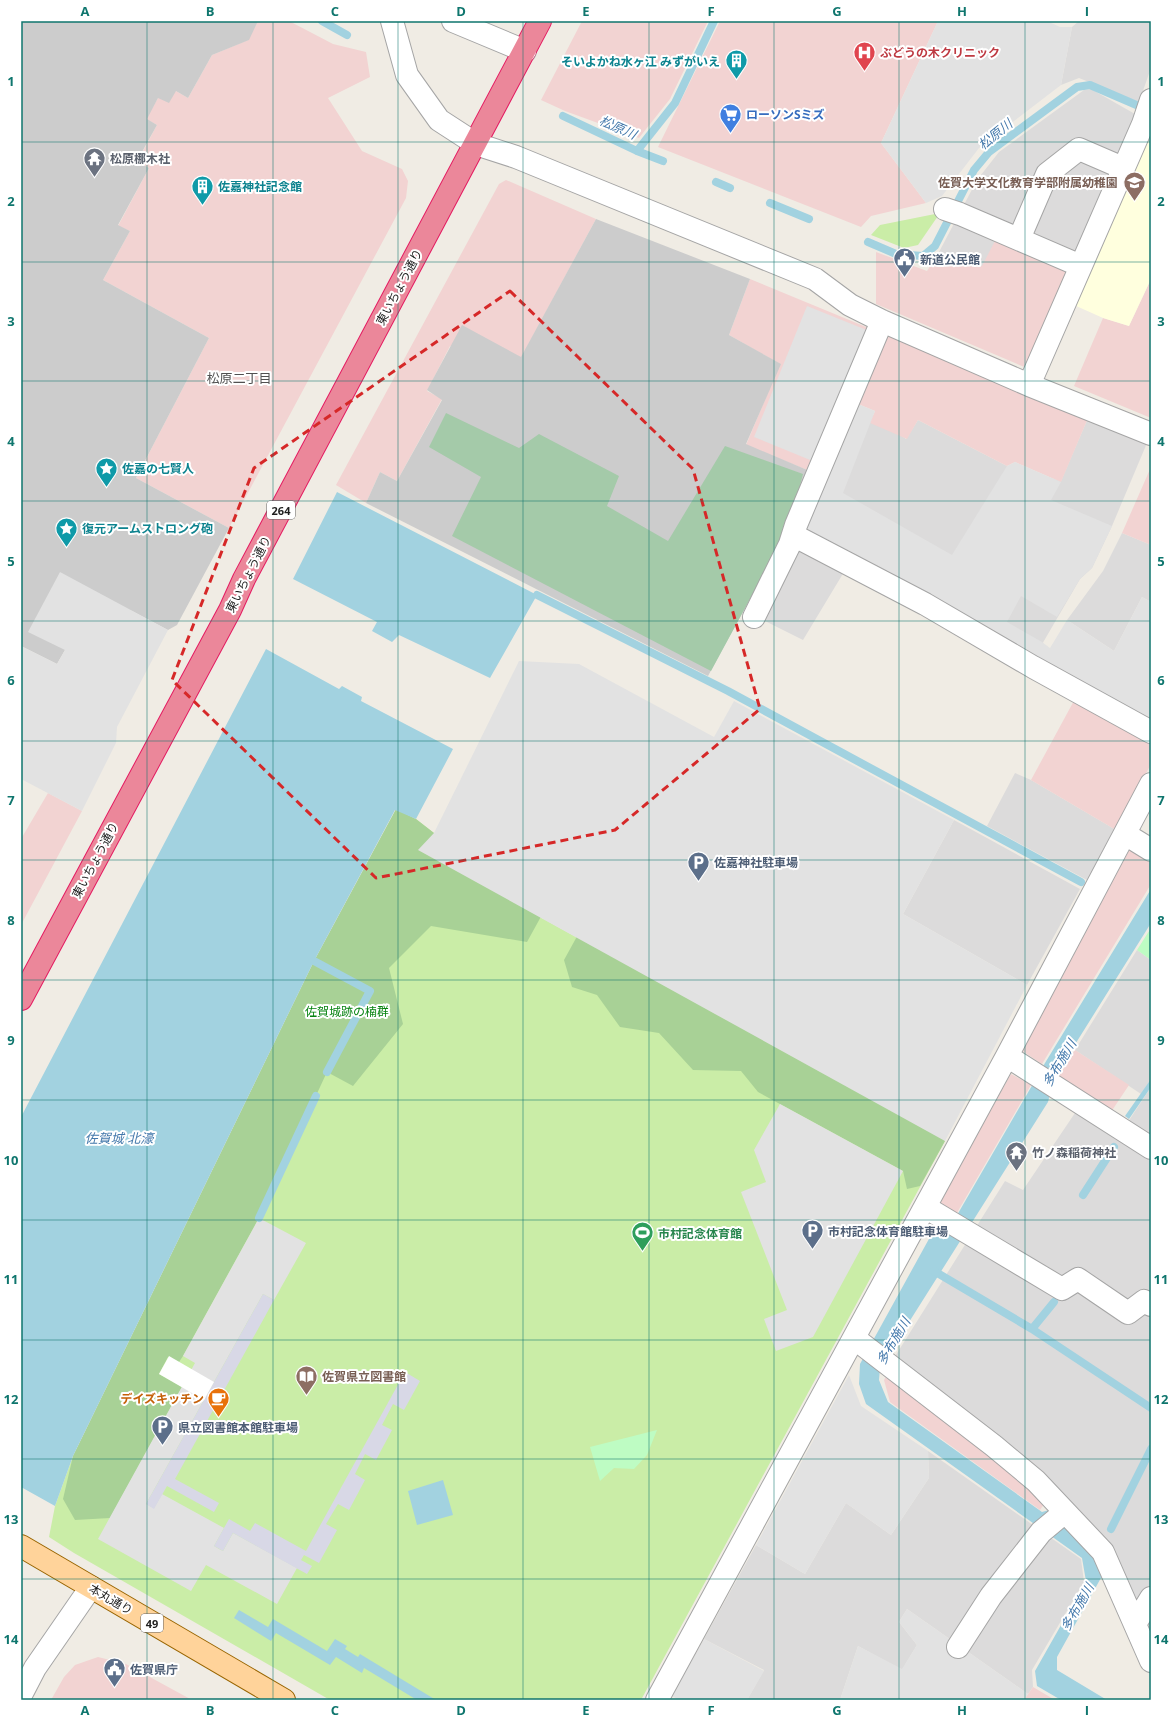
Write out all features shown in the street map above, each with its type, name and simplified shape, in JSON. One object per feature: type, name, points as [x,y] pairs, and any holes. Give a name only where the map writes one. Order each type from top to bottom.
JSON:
[{"type":"highway","name":"東いちょう通り","points":[[21,998],[230,610],[244,579],[540,21]]},
{"type":"main road","name":"本丸通り","points":[[21,1546],[284,1700]]},
{"type":"street","points":[[392,21],[407,75],[439,120],[476,144],[516,157],[815,279],[850,305],[882,320],[1029,384],[1151,434]]},
{"type":"street","points":[[453,21],[525,51]]},
{"type":"street","points":[[1029,384],[1143,124],[1151,100]]},
{"type":"street","points":[[1019,239],[1047,174],[1079,149],[1124,168]]},
{"type":"street","points":[[952,212],[1081,266]]},
{"type":"street","points":[[754,617],[790,544],[882,320]]},
{"type":"street","points":[[793,535],[925,604],[1033,667],[1151,732]]},
{"type":"street","points":[[657,1700],[859,1343],[925,1207],[1151,784]]},
{"type":"street","points":[[1125,834],[1151,850]]},
{"type":"street","points":[[1007,1056],[1050,1085],[1151,1148]]},
{"type":"street","points":[[925,1207],[1062,1289],[1078,1279],[1128,1313],[1144,1301],[1151,1305]]},
{"type":"street","points":[[859,1343],[887,1363],[1036,1481],[1103,1552],[1151,1661]]},
{"type":"street","points":[[958,1647],[991,1596],[1041,1532],[1065,1512]]},
{"type":"street","points":[[21,1694],[35,1668],[91,1587]]},
{"type":"street","points":[[1135,1624],[1151,1598]]},
{"type":"highlighted area","points":[[510,291],[693,469],[760,709],[615,830],[376,878],[172,680],[254,468]]},
{"type":"shaded area","points":[[21,21],[258,21],[249,40],[212,55],[188,98],[176,91],[169,103],[158,98],[147,119],[157,125],[137,161],[149,168],[118,225],[130,231],[103,280],[209,338],[136,478],[229,528],[177,625],[168,630],[130,610],[65,650],[57,664],[21,646]]},
{"type":"shaded area","points":[[258,21],[289,21],[333,44],[366,52],[370,77],[328,98],[362,151],[402,169],[408,181],[406,198],[229,528],[136,478],[209,338],[103,280],[130,231],[118,226],[149,168],[137,162],[157,125],[146,119],[158,98],[176,91],[188,98],[212,55],[248,40]]},
{"type":"shaded area","points":[[582,21],[708,21],[670,99],[639,138],[565,111],[541,100]]},
{"type":"shaded area","points":[[720,21],[938,21],[881,143],[926,203],[871,216],[861,227],[658,147]]},
{"type":"shaded area","points":[[938,21],[1047,21],[1060,27],[1072,27],[1061,85],[979,148],[942,196],[926,203],[881,143]]},
{"type":"shaded area","points":[[1079,21],[1151,21],[1151,68],[1139,102],[1079,78],[1061,85],[1072,27]]},
{"type":"shaded area","points":[[1091,89],[1135,114],[1071,266],[982,266],[939,252],[977,180],[999,152],[1084,90]]},
{"type":"shaded area","name":"佐賀大学文化教育学部附属幼稚園","points":[[1151,125],[1151,279],[1129,326],[1103,318],[1074,305]]},
{"type":"shaded area","points":[[506,180],[596,219],[521,358],[450,346],[427,391],[442,399],[397,481],[380,472],[366,503],[336,485],[499,184]]},
{"type":"shaded area","points":[[596,219],[750,279],[729,335],[781,364],[746,444],[812,472],[790,525],[708,676],[366,503],[380,472],[397,481],[442,400],[427,390],[462,325],[521,357]]},
{"type":"shaded area","points":[[997,237],[1071,266],[1029,369],[876,304],[876,252],[927,271],[939,252],[982,266]]},
{"type":"shaded area","points":[[750,279],[871,329],[812,472],[746,445],[780,364],[729,335]]},
{"type":"shaded area","points":[[1151,279],[1151,418],[1074,386],[1103,318],[1129,326]]},
{"type":"shaded area","points":[[807,306],[869,331],[815,462],[754,437]]},
{"type":"shaded area","points":[[887,335],[1088,418],[1061,482],[1015,462],[1007,466],[918,420],[907,439],[870,423],[875,411],[858,404]]},
{"type":"shaded area","points":[[858,404],[906,439],[918,420],[1007,466],[1061,481],[1088,418],[1147,443],[1112,526],[1092,568],[1080,579],[1034,658],[853,557],[803,640],[761,619]]},
{"type":"shaded area","points":[[858,404],[875,411],[843,493],[952,555],[1007,466],[1015,462],[1061,482],[1051,500],[1112,526],[1092,568],[1080,579],[1057,617],[1021,596],[1007,622],[1050,648],[1067,620],[1114,651],[1142,597],[1151,602],[1151,725],[802,530]]},
{"type":"shaded area","points":[[446,413],[519,448],[539,434],[619,476],[607,506],[668,541],[725,446],[803,474],[790,525],[711,671],[452,536],[481,477],[429,447]]},
{"type":"shaded area","points":[[1151,467],[1151,545],[1122,533]]},
{"type":"shaded area","points":[[1122,533],[1151,545],[1151,602],[1142,597],[1114,651],[1067,620],[1103,571]]},
{"type":"shaded area","points":[[60,572],[168,630],[117,727],[116,743],[82,811],[21,779],[21,646],[57,664],[65,650],[28,632]]},
{"type":"shaded area","name":"佐嘉神社駐車場","points":[[519,661],[579,664],[714,737],[734,701],[954,820],[903,914],[1027,985],[945,1141],[418,850],[434,833]]},
{"type":"shaded area","points":[[1076,697],[1151,738],[1151,764],[1116,830],[1031,780]]},
{"type":"shaded area","points":[[1015,773],[1031,780],[1116,830],[1087,880],[987,826]]},
{"type":"shaded area","points":[[48,793],[82,811],[21,925],[21,839]]},
{"type":"shaded area","points":[[954,820],[1080,889],[1027,985],[903,914]]},
{"type":"shaded area","points":[[1131,847],[1151,859],[1151,884],[1042,1064],[1021,1050]]},
{"type":"shaded area","points":[[1137,950],[1151,960],[1151,1079],[1141,1094],[1075,1050]]},
{"type":"shaded area","points":[[1075,1050],[1129,1085],[1109,1115],[1055,1079]]},
{"type":"shaded area","points":[[1011,1074],[1031,1085],[954,1218],[936,1208]]},
{"type":"shaded area","points":[[1151,1087],[1151,1140],[1126,1125]]},
{"type":"shaded area","name":"市村記念体育館駐車場","points":[[780,1104],[903,1171],[813,1337],[776,1351],[764,1319],[787,1310],[741,1192],[766,1182],[754,1150]]},
{"type":"shaded area","points":[[1075,1113],[1151,1161],[1151,1642],[1105,1539],[894,1358],[1005,1181],[1023,1190]]},
{"type":"shaded area","name":"県立図書館本館駐車場","points":[[259,1218],[306,1243],[274,1300],[263,1294],[146,1504],[154,1508],[162,1494],[224,1528],[214,1546],[219,1549],[223,1551],[233,1533],[297,1568],[277,1604],[206,1565],[191,1591],[98,1539],[195,1363],[183,1356]]},
{"type":"shaded area","points":[[263,1294],[274,1300],[175,1479],[219,1503],[214,1512],[167,1486],[154,1509],[146,1504]]},
{"type":"shaded area","points":[[405,1372],[420,1381],[404,1410],[393,1404],[382,1425],[392,1430],[376,1460],[365,1454],[355,1474],[365,1480],[349,1510],[338,1504],[326,1524],[337,1530],[319,1563],[304,1555],[301,1560],[312,1566],[307,1574],[233,1533],[223,1551],[214,1546],[229,1519],[250,1531],[255,1523],[306,1551]]},
{"type":"shaded area","points":[[889,1372],[1046,1501],[1040,1510],[890,1402],[884,1380]]},
{"type":"shaded area","points":[[849,1375],[861,1406],[928,1451],[929,1478],[891,1535],[846,1503],[805,1574],[756,1545]]},
{"type":"shaded area","points":[[928,1451],[1081,1559],[1084,1582],[1032,1670],[1033,1687],[1028,1694],[907,1609],[899,1622],[917,1645],[902,1670],[858,1646],[840,1700],[747,1700],[764,1670],[704,1639],[756,1545],[805,1574],[846,1503],[891,1535],[929,1478]]},
{"type":"shaded area","points":[[907,1609],[1028,1694],[1024,1700],[840,1700],[858,1646],[902,1669],[917,1645],[899,1622]]},
{"type":"shaded area","points":[[704,1639],[764,1671],[747,1700],[679,1700],[672,1696]]},
{"type":"shaded area","name":"佐賀県庁","points":[[98,1657],[126,1664],[192,1700],[51,1700],[64,1677],[75,1665]]},
{"type":"shaded area","points":[[1033,1687],[1055,1700],[1024,1700]]},
{"type":"green space","points":[[940,213],[918,245],[904,248],[871,235],[880,225]]},
{"type":"green space","name":"佐賀城跡の楠群","points":[[396,809],[416,819],[434,833],[549,902],[527,942],[431,926],[389,968],[403,1024],[353,1086],[327,1072],[259,1218],[183,1356],[179,1362],[168,1357],[159,1374],[182,1387],[110,1518],[75,1520],[63,1499],[73,1456],[314,961]]},
{"type":"green space","points":[[416,819],[434,833],[419,850],[945,1141],[641,1700],[330,1700],[74,1553],[49,1537],[55,1506],[73,1456]]},
{"type":"green space","points":[[586,920],[940,1122],[945,1141],[920,1186],[907,1189],[903,1171],[758,1092],[741,1071],[693,1070],[659,1033],[620,1027],[597,995],[572,987],[564,960]]},
{"type":"green space","points":[[1151,928],[1151,960],[1137,950]]},
{"type":"green space","points":[[657,1430],[647,1455],[634,1469],[614,1468],[600,1481],[590,1447]]},
{"type":"water","points":[[337,492],[537,595],[490,678],[399,635],[392,642],[372,631],[377,622],[293,579]]},
{"type":"water","name":"佐賀城 北濠","points":[[266,649],[339,689],[342,686],[362,697],[361,701],[453,749],[416,819],[395,810],[314,961],[73,1456],[55,1506],[21,1487],[21,1117]]},
{"type":"water","name":"多布施川","points":[[1151,889],[1151,923],[1054,1078],[1048,1102],[880,1368],[879,1380],[888,1402],[1042,1512],[1049,1510],[1092,1552],[1102,1576],[1057,1657],[1057,1670],[1107,1700],[1061,1700],[1037,1686],[1035,1671],[1086,1581],[1082,1558],[866,1404],[859,1384],[860,1364],[935,1228],[949,1229],[1045,1063]]},
{"type":"water","points":[[1151,1079],[1151,1087],[1129,1119],[1125,1116]]},
{"type":"water","points":[[443,1480],[453,1515],[417,1525],[408,1491]]},
{"type":"water","points":[[239,1610],[268,1627],[273,1619],[327,1651],[335,1639],[347,1646],[345,1649],[358,1657],[360,1654],[436,1700],[417,1700],[364,1668],[362,1673],[336,1657],[330,1665],[276,1633],[271,1641],[234,1618]]},
{"type":"pier","points":[[169,1356],[214,1382],[204,1400],[159,1374]]},
{"type":"waterway","name":"松原川","points":[[322,21],[347,35]]},
{"type":"waterway","points":[[637,151],[675,103],[714,21]]},
{"type":"waterway","name":"松原川","points":[[868,242],[896,254],[923,256],[935,246],[974,170],[989,152],[1077,87],[1090,85],[1148,110]]},
{"type":"waterway","name":"松原川","points":[[563,116],[637,151],[663,161]]},
{"type":"waterway","points":[[716,182],[730,188]]},
{"type":"waterway","points":[[770,203],[809,219]]},
{"type":"waterway","points":[[537,595],[728,691],[1081,882]]},
{"type":"waterway","points":[[314,961],[370,991],[327,1072]]},
{"type":"waterway","points":[[259,1218],[316,1096]]},
{"type":"waterway","points":[[1083,1195],[1114,1147]]},
{"type":"waterway","points":[[934,1271],[1032,1329],[1151,1408]]},
{"type":"waterway","points":[[1032,1329],[1054,1302]]},
{"type":"waterway","points":[[1111,1529],[1151,1449]]},
{"type":"place","name":"ぶどうの木クリニック","points":[[864,72]]},
{"type":"place","name":"そいよかね水ヶ江 みずがいえ","points":[[736,80]]},
{"type":"place","name":"ローソンSミズ","points":[[731,134]]},
{"type":"place","name":"松原梛木社","points":[[95,178]]},
{"type":"place","name":"佐賀大学文化教育学部附属幼稚園","points":[[1134,202]]},
{"type":"place","name":"佐嘉神社記念館","points":[[202,206]]},
{"type":"place","name":"新道公民館","points":[[905,278]]},
{"type":"place","name":"佐嘉の七賢人","points":[[106,488]]},
{"type":"place","name":"復元アームストロング砲","points":[[66,548]]},
{"type":"place","name":"佐嘉神社駐車場","points":[[698,882]]},
{"type":"place","name":"竹ノ森稲荷神社","points":[[1017,1172]]},
{"type":"place","name":"市村記念体育館駐車場","points":[[812,1250]]},
{"type":"place","name":"市村記念体育館","points":[[642,1252]]},
{"type":"place","name":"佐賀県立図書館","points":[[306,1396]]},
{"type":"place","name":"デイズキッチン","points":[[219,1418]]},
{"type":"place","name":"県立図書館本館駐車場","points":[[163,1446]]},
{"type":"place","name":"佐賀県庁","points":[[114,1688]]},
{"type":"district","name":"松原二丁目","points":[[239,378]]}]
